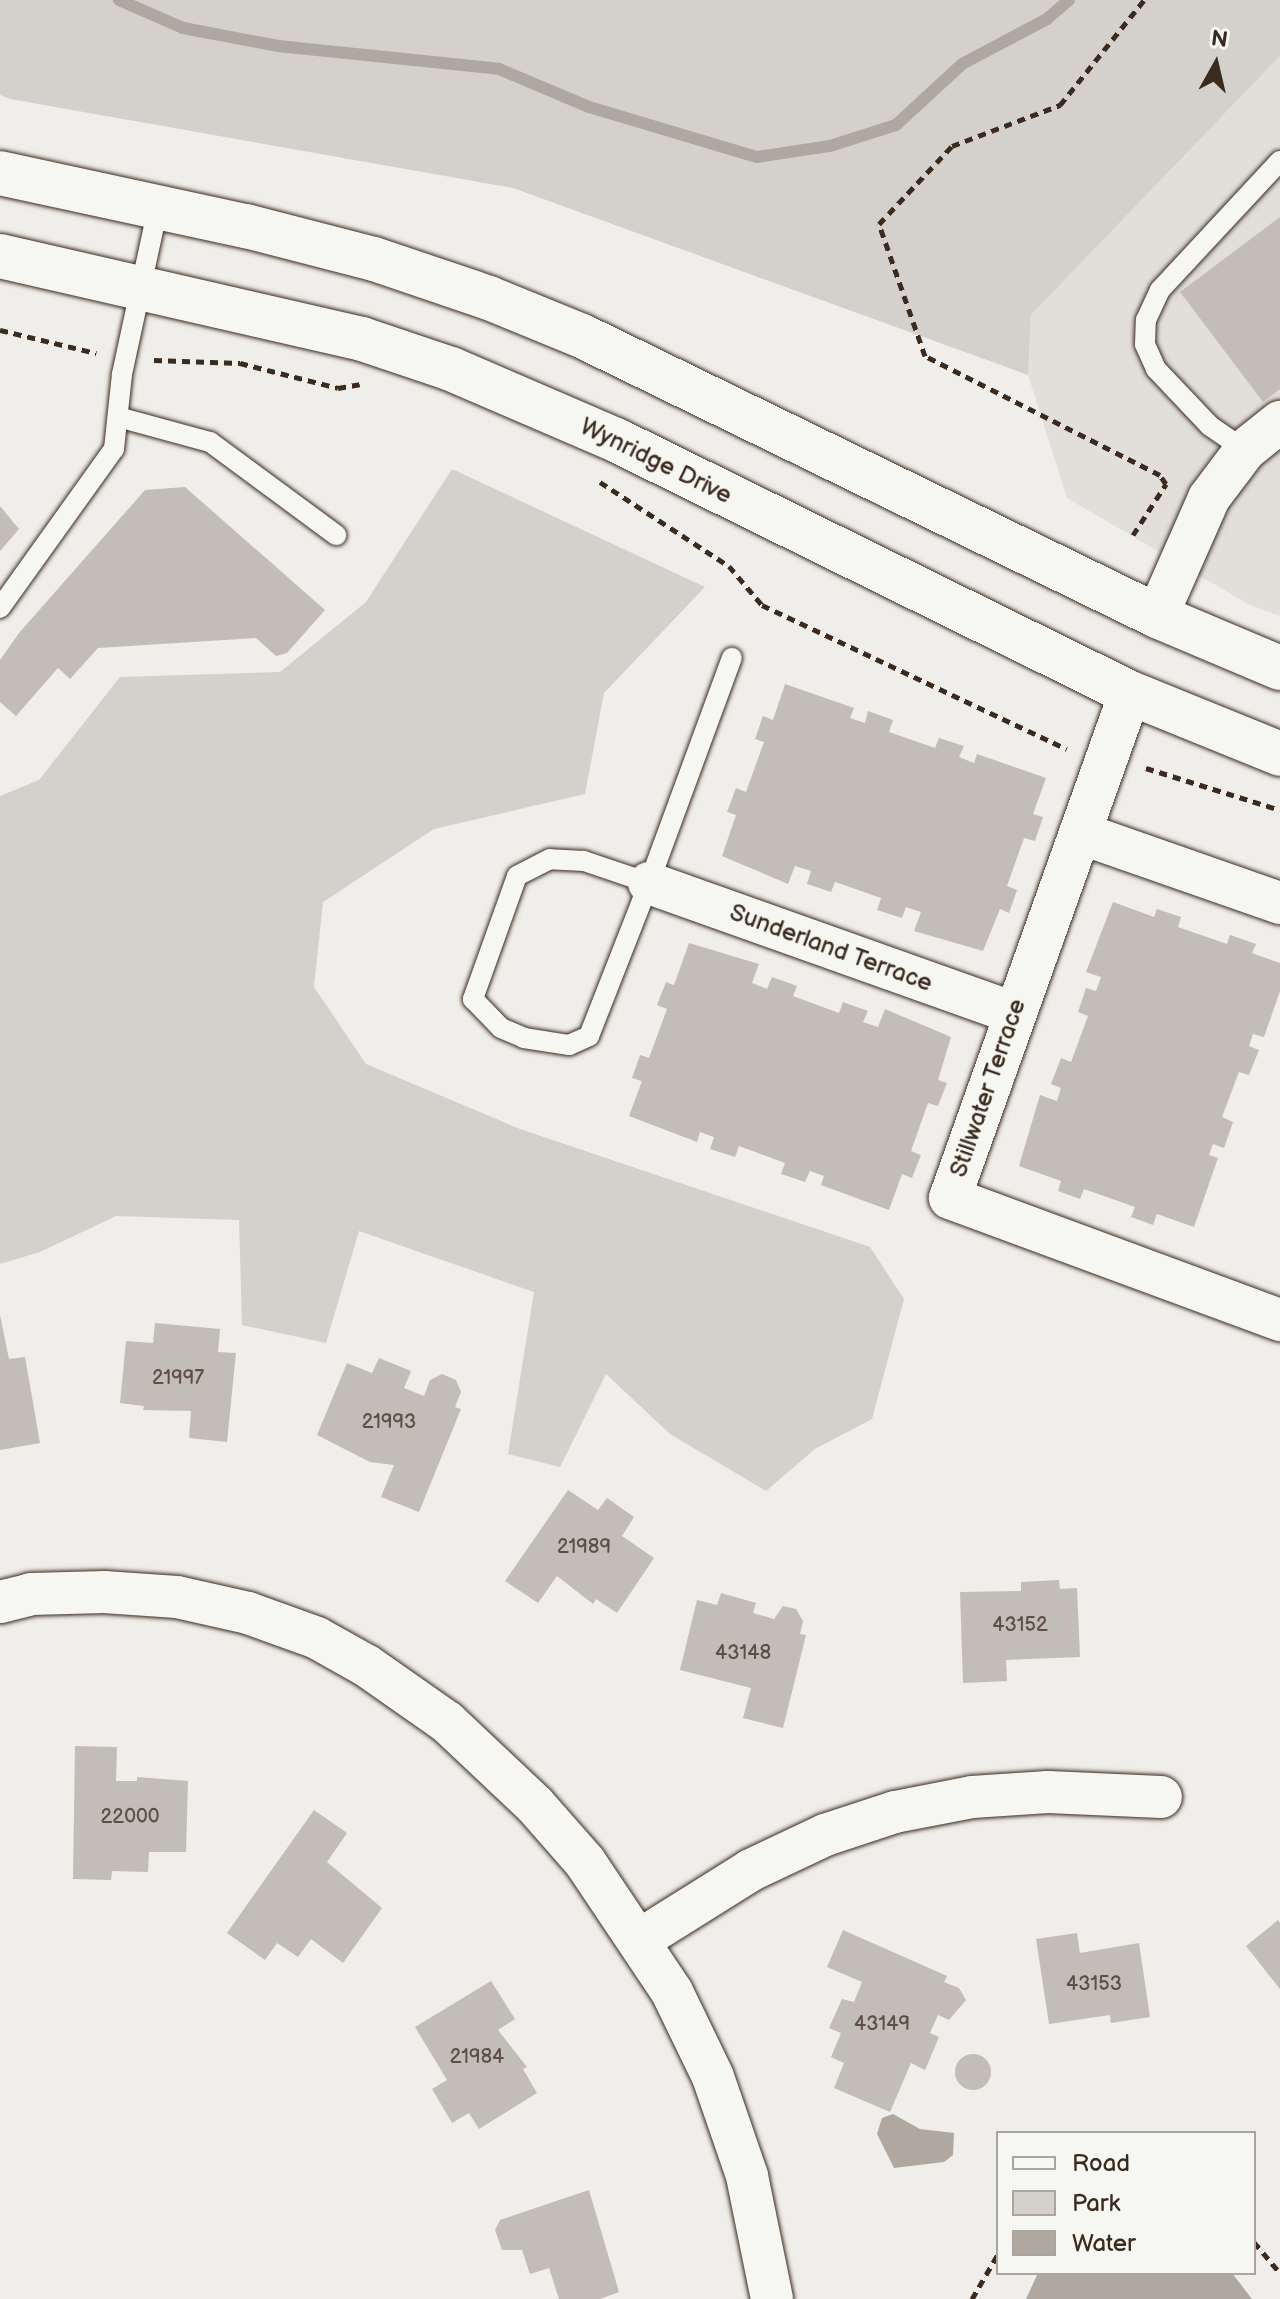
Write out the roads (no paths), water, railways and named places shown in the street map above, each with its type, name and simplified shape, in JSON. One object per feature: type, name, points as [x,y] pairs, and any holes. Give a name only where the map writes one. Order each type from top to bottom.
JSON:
[{"type":"street","points":[[0,173],[374,259],[582,336],[1157,616],[1280,668]]},
{"type":"street","name":"Wynridge Drive","points":[[0,256],[362,339],[477,379],[616,440],[1130,693],[1280,754]]},
{"type":"street","points":[[1157,616],[1209,498],[1245,450],[1280,422]]},
{"type":"street","name":"Stillwater Terrace","points":[[1130,693],[1111,755],[1012,1012],[950,1198],[1280,1320]]},
{"type":"street","points":[[1080,833],[1280,903]]},
{"type":"street","name":"Sunderland Terrace","points":[[649,883],[1012,1012]]},
{"type":"street","points":[[0,1602],[31,1594],[104,1592],[177,1597],[248,1613],[317,1638],[389,1678],[447,1722],[535,1805],[641,1939],[672,1992],[722,2101],[747,2176],[772,2299]]},
{"type":"street","points":[[641,1939],[751,1870],[825,1835],[895,1812],[972,1797],[1048,1792],[1161,1797]]},
{"type":"lane","points":[[1245,450],[1210,426],[1156,369],[1145,344],[1146,320],[1160,290],[1280,161]]},
{"type":"lane","points":[[0,608],[114,449],[126,356],[158,207]]},
{"type":"lane","points":[[118,417],[210,442],[336,535]]},
{"type":"lane","points":[[649,883],[584,861],[550,859],[517,876],[473,999],[501,1028],[524,1038],[569,1045],[589,1036],[649,883],[732,658]]},
{"type":"water","points":[[893,2114],[920,2129],[954,2133],[953,2155],[944,2162],[894,2168],[877,2134],[882,2118]]},
{"type":"water","points":[[1037,2275],[1234,2275],[1252,2299],[1026,2299]]},
{"type":"waterway","points":[[119,0],[183,28],[278,46],[499,69],[589,107],[757,157],[830,146],[896,125],[962,64],[1047,19],[1069,0]]}]
